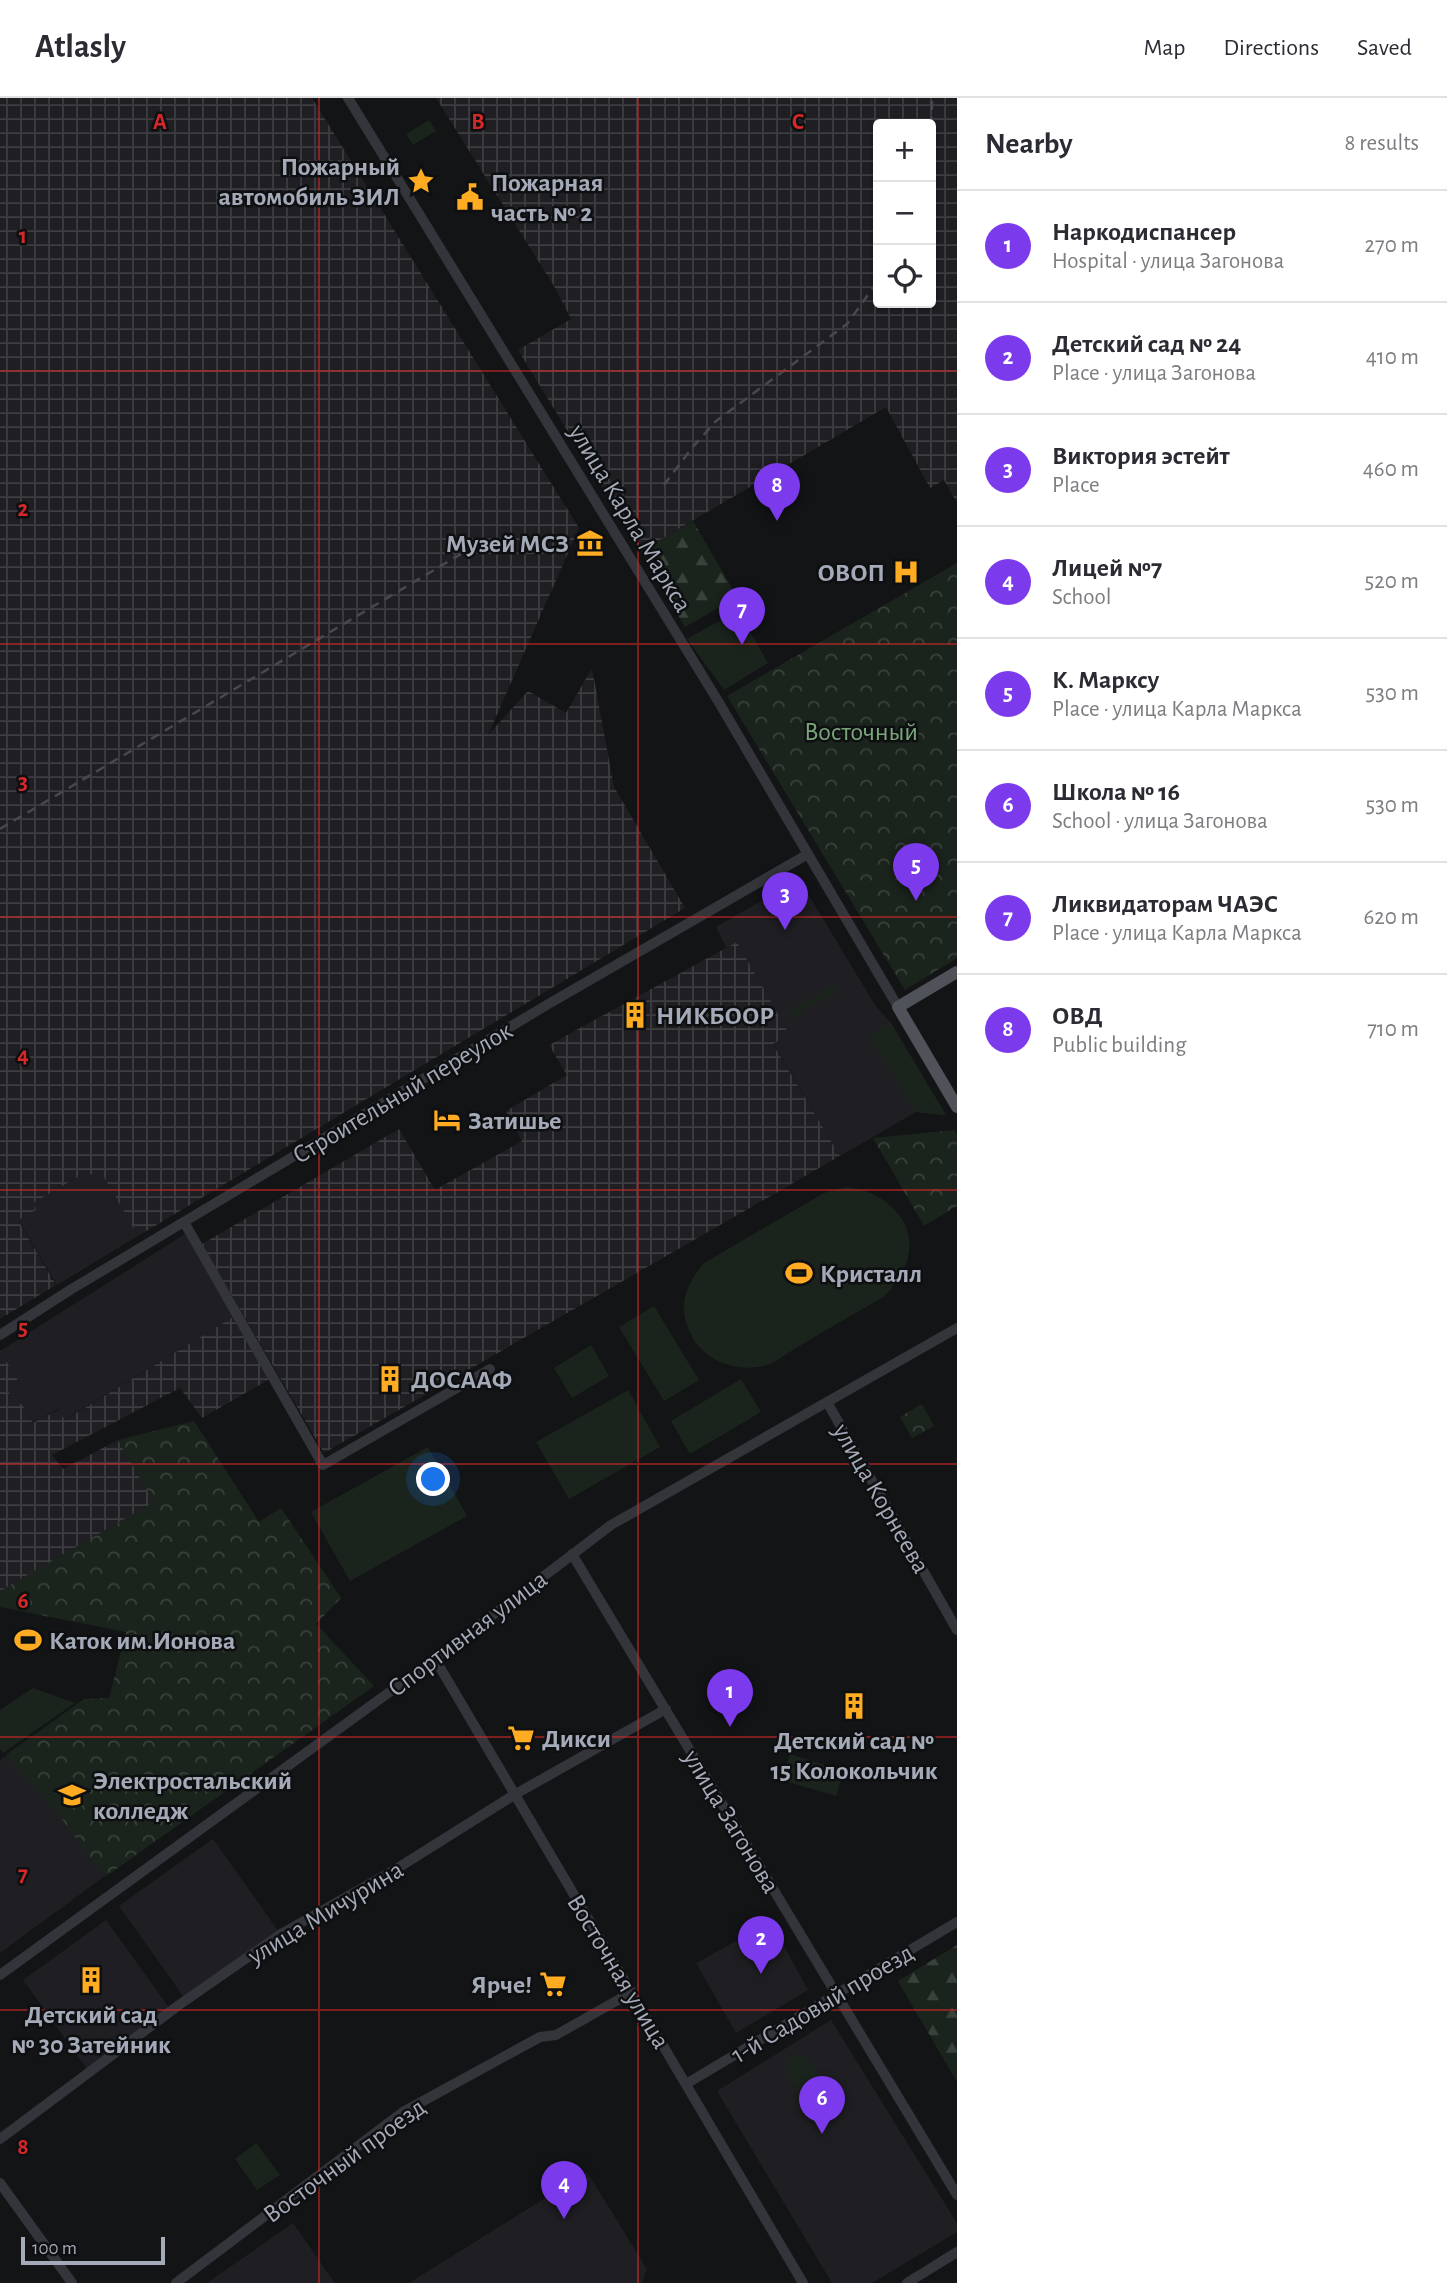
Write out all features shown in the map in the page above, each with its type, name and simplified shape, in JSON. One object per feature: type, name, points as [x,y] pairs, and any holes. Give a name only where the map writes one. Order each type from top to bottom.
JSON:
[{"type":"main road","points":[[898,1007],[957,972]]},
{"type":"main road","name":"улица Карла Маркса","points":[[898,1007],[957,1107]]},
{"type":"street","name":"улица Карла Маркса","points":[[348,98],[718,701],[898,1007]]},
{"type":"street","name":"Строительный переулок","points":[[0,1335],[545,1006],[807,854]]},
{"type":"street","points":[[184,1222],[323,1465],[490,1369]]},
{"type":"street","name":"Спортивная улица","points":[[0,1976],[435,1659],[627,1515],[957,1328]]},
{"type":"street","name":"улица Корнеева","points":[[827,1402],[957,1630]]},
{"type":"street","name":"улица Загонова","points":[[572,1554],[957,2195]]},
{"type":"street","name":"Восточная улица","points":[[435,1659],[803,2283]]},
{"type":"street","name":"улица Мичурина","points":[[0,2139],[179,2005],[281,1934],[401,1866],[514,1795],[666,1709]]},
{"type":"street","name":"1-й Садовый проезд","points":[[686,2084],[957,1922]]},
{"type":"street","name":"Восточный проезд","points":[[176,2283],[403,2112],[540,2037],[556,2035],[632,1993]]},
{"type":"street","points":[[0,2182],[72,2283]]},
{"type":"street","points":[[907,2283],[957,2252]]},
{"type":"shaded area","points":[[0,98],[312,98],[579,528],[488,735],[528,691],[566,713],[592,668],[614,787],[685,908],[138,1236],[101,1172],[78,1177],[33,1203],[36,1210],[18,1220],[56,1285],[0,1319]]},
{"type":"shaded area","points":[[436,98],[957,98],[957,503],[944,480],[930,488],[886,407],[641,551],[518,350],[571,319],[554,286]]},
{"type":"shaded area","points":[[799,879],[875,1005],[891,1023],[946,1115],[916,1112],[840,1156],[773,1043],[789,1034],[737,943],[726,947],[716,927]]},
{"type":"shaded area","points":[[737,942],[789,1034],[773,1044],[840,1156],[324,1453],[202,1244],[399,1129],[435,1190],[522,1141],[506,1111],[567,1075],[549,1045]]},
{"type":"shaded area","points":[[101,1171],[138,1236],[57,1285],[18,1219],[36,1210],[32,1203],[78,1177]]},
{"type":"shaded area","points":[[185,1234],[233,1317],[64,1420],[58,1409],[33,1423],[23,1406],[7,1392],[19,1382],[0,1351]]},
{"type":"shaded area","points":[[233,1317],[270,1379],[202,1418],[180,1388],[52,1455],[63,1469],[118,1440],[154,1502],[0,1591],[0,1351],[19,1382],[8,1392],[23,1406],[33,1423],[58,1410],[65,1420]]},
{"type":"shaded area","name":"Электростальский колледж","points":[[82,1704],[169,1829],[0,1953],[0,1760]]},
{"type":"shaded area","points":[[213,1839],[279,1932],[185,1999],[119,1906]]},
{"type":"shaded area","points":[[106,1920],[170,2009],[87,2069],[23,1980]]},
{"type":"shaded area","points":[[771,1922],[808,1990],[736,2033],[696,1963]]},
{"type":"shaded area","points":[[831,2020],[957,2223],[957,2232],[872,2283],[832,2283],[717,2091]]},
{"type":"shaded area","points":[[587,2172],[647,2269],[642,2283],[409,2283]]},
{"type":"shaded area","points":[[293,2223],[335,2283],[207,2283]]},
{"type":"green space","points":[[429,120],[436,131],[413,145],[406,134]]},
{"type":"green space","points":[[693,521],[737,597],[685,627],[641,551]]},
{"type":"green space","name":"Восточный","points":[[957,563],[957,958],[905,990],[727,696]]},
{"type":"green space","points":[[738,610],[768,663],[724,690],[687,639]]},
{"type":"green space","points":[[835,985],[838,991],[790,1018],[787,1012]]},
{"type":"green space","points":[[891,1023],[946,1115],[916,1112],[869,1036]]},
{"type":"green space","points":[[954,1130],[957,1134],[957,1206],[924,1226],[873,1138]]},
{"type":"green space","name":"Кристалл","points":[[845,1187],[874,1195],[887,1203],[905,1225],[909,1238],[909,1253],[902,1273],[885,1296],[767,1365],[740,1367],[718,1361],[708,1355],[693,1339],[684,1310],[689,1285],[704,1263],[824,1193]]},
{"type":"green space","points":[[654,1306],[699,1380],[664,1401],[619,1327]]},
{"type":"green space","points":[[591,1345],[609,1376],[572,1398],[554,1368]]},
{"type":"green space","points":[[741,1379],[761,1412],[690,1454],[671,1421]]},
{"type":"green space","points":[[628,1390],[660,1447],[569,1499],[536,1442]]},
{"type":"green space","points":[[922,1404],[934,1426],[912,1438],[900,1417]]},
{"type":"green space","points":[[194,1421],[259,1522],[281,1508],[341,1598],[316,1624],[374,1686],[105,1877],[58,1814],[6,1755],[84,1699],[109,1698],[126,1632],[0,1607],[0,1591],[154,1502],[118,1440]]},
{"type":"green space","points":[[428,1447],[467,1516],[350,1581],[311,1512]]},
{"type":"green space","points":[[33,1688],[75,1703],[3,1753],[0,1749],[0,1710]]},
{"type":"green space","points":[[790,1754],[844,1771],[836,1796],[781,1780]]},
{"type":"green space","points":[[957,1945],[957,2082],[898,1981]]},
{"type":"green space","points":[[798,2054],[808,2057],[837,2107],[838,2114],[829,2123],[815,2122],[785,2071],[786,2060]]},
{"type":"green space","points":[[256,2143],[280,2175],[257,2190],[235,2159]]},
{"type":"railway","points":[[932,98],[932,119]]},
{"type":"railway","points":[[664,485],[716,421],[847,324],[873,288]]},
{"type":"railway","points":[[0,829],[486,539]]},
{"type":"place","name":"Пожарный автомобиль ЗИЛ","points":[[421,181]]},
{"type":"place","name":"Пожарная часть № 2","points":[[470,197]]},
{"type":"place","name":"ОВД","points":[[777,521]]},
{"type":"place","name":"Музей МСЗ","points":[[590,543]]},
{"type":"place","name":"ОВОП","points":[[906,572]]},
{"type":"place","name":"Ликвидаторам ЧАЭС","points":[[742,645]]},
{"type":"place","name":"К. Марксу","points":[[916,901]]},
{"type":"place","name":"Виктория эстейт","points":[[785,930]]},
{"type":"place","name":"НИКБООР","points":[[635,1015]]},
{"type":"place","name":"Затишье","points":[[447,1120]]},
{"type":"place","name":"Кристалл","points":[[799,1273]]},
{"type":"place","name":"ДОСААФ","points":[[390,1379]]},
{"type":"place","name":"Каток им.Ионова","points":[[28,1640]]},
{"type":"place","name":"Детский сад № 15 Колокольчик","points":[[854,1706]]},
{"type":"place","name":"Наркодиспансер","points":[[730,1727]]},
{"type":"place","name":"Дикси","points":[[521,1738]]},
{"type":"place","name":"Электростальский колледж","points":[[72,1795]]},
{"type":"place","name":"Детский сад № 24","points":[[761,1974]]},
{"type":"place","name":"Детский сад № 30 Затейник","points":[[91,1980]]},
{"type":"place","name":"Ярче!","points":[[553,1984]]},
{"type":"place","name":"Школа № 16","points":[[822,2134]]},
{"type":"place","name":"Лицей №7","points":[[564,2219]]}]
